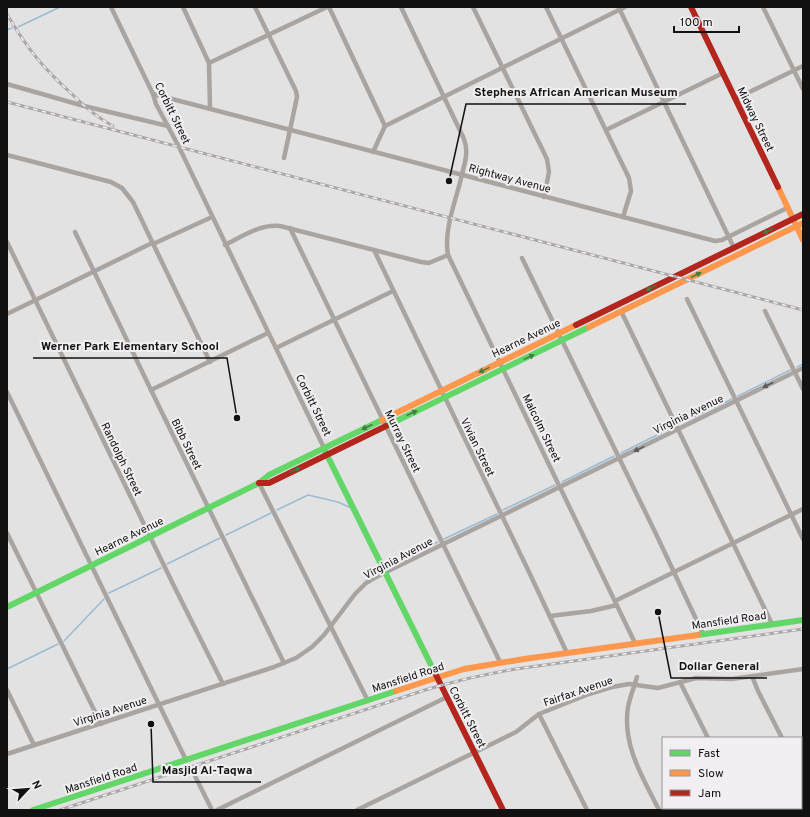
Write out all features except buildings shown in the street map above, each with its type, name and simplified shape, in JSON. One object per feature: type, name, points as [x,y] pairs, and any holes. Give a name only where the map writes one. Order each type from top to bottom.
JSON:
[{"type":"main road","name":"Midway Street","points":[[691,7],[803,240]]},
{"type":"main road","name":"Hearne Avenue","points":[[7,607],[259,483],[269,475],[803,214]]},
{"type":"main road","name":"Hearne Avenue","points":[[259,483],[269,483],[803,223]]},
{"type":"main road","name":"Corbitt Street","points":[[324,448],[503,810]]},
{"type":"main road","name":"Mansfield Road","points":[[34,810],[464,669],[500,662],[803,620]]},
{"type":"street","name":"Corbitt Street","points":[[111,7],[153,94],[156,104],[179,147],[324,448]]},
{"type":"street","points":[[183,7],[209,63],[210,109]]},
{"type":"street","points":[[255,7],[296,91],[297,103],[284,158]]},
{"type":"street","points":[[209,63],[328,7],[385,126]]},
{"type":"street","name":"Malcolm Street","points":[[401,7],[465,143],[466,155],[447,237],[448,255],[635,643]]},
{"type":"street","points":[[473,7],[547,159],[549,172],[544,196]]},
{"type":"street","points":[[546,7],[629,178],[631,192],[623,217]]},
{"type":"street","points":[[373,152],[385,126],[619,8],[625,7]]},
{"type":"street","points":[[763,7],[803,88]]},
{"type":"street","points":[[619,8],[734,248]]},
{"type":"street","points":[[736,99],[803,66]]},
{"type":"street","points":[[606,130],[723,73]]},
{"type":"street","points":[[7,84],[84,106],[168,126]]},
{"type":"street","name":"Rightway Avenue","points":[[153,94],[715,241],[730,237],[787,208]]},
{"type":"street","points":[[7,155],[106,181],[122,188],[133,202],[210,362]]},
{"type":"street","points":[[7,314],[93,271],[212,217]]},
{"type":"street","points":[[225,245],[259,228],[266,226],[280,226],[421,262],[429,262],[448,255]]},
{"type":"street","name":"Murray Street","points":[[290,228],[500,662]]},
{"type":"street","name":"Bibb Street","points":[[75,232],[284,663]]},
{"type":"street","name":"Randolph Street","points":[[7,242],[223,684]]},
{"type":"street","name":"Vivian Street","points":[[374,250],[567,653]]},
{"type":"street","points":[[522,258],[703,634]]},
{"type":"street","points":[[276,348],[393,291]]},
{"type":"street","points":[[687,299],[803,539]]},
{"type":"street","points":[[618,304],[772,624]]},
{"type":"street","points":[[765,311],[803,389]]},
{"type":"street","points":[[151,390],[268,333]]},
{"type":"street","name":"Virginia Avenue","points":[[7,754],[284,663],[302,654],[321,638],[355,594],[366,583],[803,368]]},
{"type":"street","points":[[7,392],[186,760]]},
{"type":"street","points":[[259,483],[368,701]]},
{"type":"street","points":[[550,616],[591,611],[616,603],[674,572],[803,509]]},
{"type":"street","points":[[7,533],[101,724]]},
{"type":"street","name":"Fairfax Avenue","points":[[357,810],[516,732],[539,714],[595,692],[624,685],[634,684],[650,688],[658,688],[702,677],[726,679],[803,669]]},
{"type":"street","points":[[752,676],[781,737]]},
{"type":"street","points":[[637,677],[630,700],[628,714],[630,745],[638,769],[659,810]]},
{"type":"street","points":[[680,682],[708,737]]},
{"type":"street","points":[[7,690],[34,745]]},
{"type":"street","points":[[216,810],[447,697]]},
{"type":"street","points":[[539,714],[587,810]]},
{"type":"street","points":[[195,776],[212,810]]},
{"type":"waterway","points":[[18,27],[60,7]]},
{"type":"waterway","points":[[7,30],[12,28]]},
{"type":"waterway","points":[[797,367],[803,364]]},
{"type":"waterway","points":[[738,396],[790,370]]},
{"type":"waterway","points":[[679,424],[732,399]]},
{"type":"waterway","points":[[621,453],[673,427]]},
{"type":"waterway","points":[[562,482],[614,456]]},
{"type":"waterway","points":[[503,510],[555,485]]},
{"type":"waterway","points":[[277,510],[308,495],[338,502],[349,507]]},
{"type":"waterway","points":[[226,535],[271,513]]},
{"type":"waterway","points":[[444,539],[497,514]]},
{"type":"waterway","points":[[167,564],[220,538]]},
{"type":"waterway","points":[[388,567],[438,542]]},
{"type":"waterway","points":[[109,593],[161,568]]},
{"type":"waterway","points":[[64,641],[104,599]]},
{"type":"waterway","points":[[7,669],[58,644]]},
{"type":"railway","points":[[7,14],[29,48],[54,77],[88,109],[102,120],[113,126]]},
{"type":"railway","points":[[7,102],[803,310]]},
{"type":"railway","points":[[60,810],[425,690],[459,681],[516,669],[803,629]]},
{"type":"traffic: fast","points":[[386,426],[589,327]]},
{"type":"traffic: fast","points":[[7,607],[259,483],[269,475],[382,420]]},
{"type":"traffic: fast","points":[[325,451],[434,671]]},
{"type":"traffic: fast","points":[[698,635],[803,620]]},
{"type":"traffic: fast","points":[[33,810],[396,691]]},
{"type":"traffic: slow","points":[[778,187],[803,240]]},
{"type":"traffic: slow","points":[[589,327],[803,223]]},
{"type":"traffic: slow","points":[[382,420],[576,325]]},
{"type":"traffic: slow","points":[[396,691],[464,669],[524,659],[698,635]]},
{"type":"traffic: jam","points":[[691,7],[778,187]]},
{"type":"traffic: jam","points":[[576,325],[803,214]]},
{"type":"traffic: jam","points":[[259,483],[269,483],[386,426]]},
{"type":"traffic: jam","points":[[434,671],[503,810]]},
{"type":"place","name":"Stephens African American Museum","points":[[449,181]]},
{"type":"place","name":"Werner Park Elementary School","points":[[237,418]]},
{"type":"place","name":"Dollar General","points":[[658,612]]},
{"type":"place","name":"Masjid Al-Taqwa","points":[[151,724]]}]
